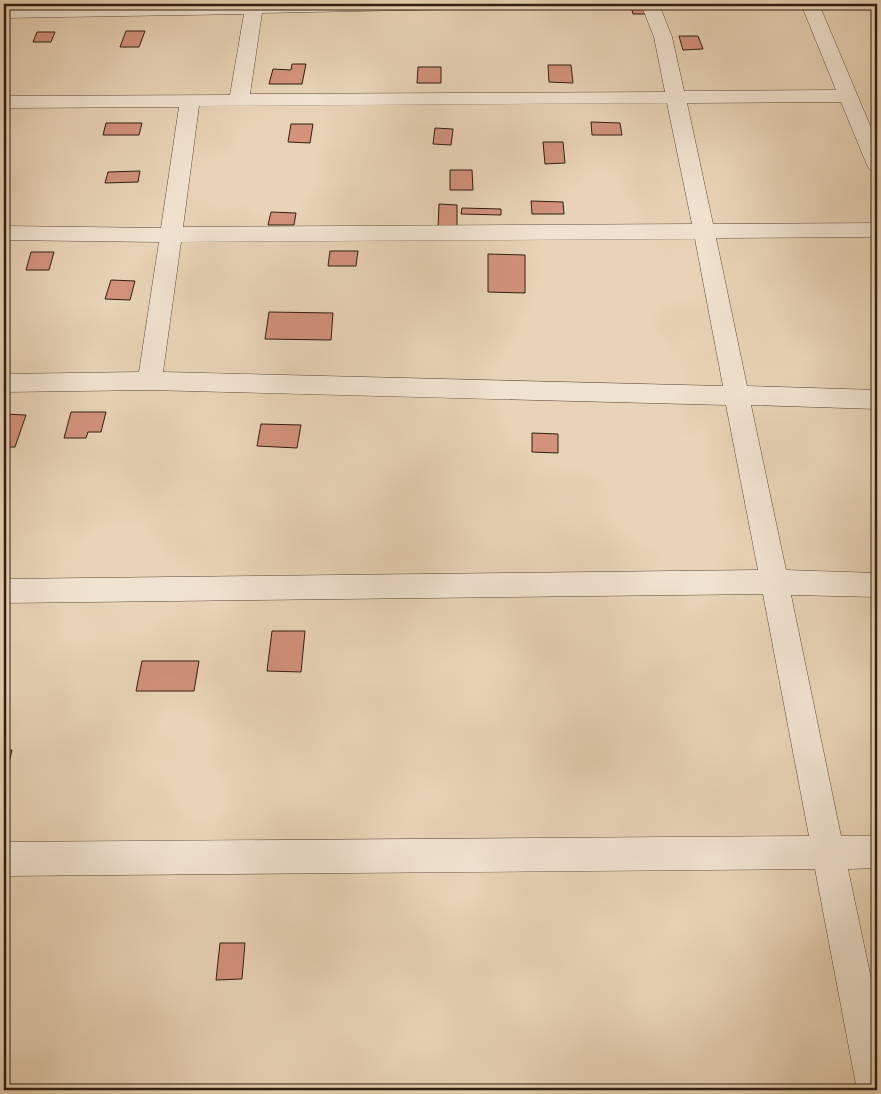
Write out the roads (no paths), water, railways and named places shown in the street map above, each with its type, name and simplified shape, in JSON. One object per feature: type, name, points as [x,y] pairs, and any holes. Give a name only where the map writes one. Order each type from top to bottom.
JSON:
[{"type":"street","points":[[16,10],[457,4]]},
{"type":"street","points":[[650,4],[663,37],[704,232],[876,1090]]},
{"type":"street","points":[[810,4],[877,165]]},
{"type":"street","points":[[239,101],[254,8]]},
{"type":"street","points":[[4,102],[676,99],[849,96]]},
{"type":"street","points":[[150,381],[190,101]]},
{"type":"street","points":[[4,233],[172,235],[877,230]]},
{"type":"street","points":[[4,384],[150,381],[877,399]]},
{"type":"street","points":[[4,591],[775,582],[877,585]]},
{"type":"street","points":[[4,860],[877,852]]}]
